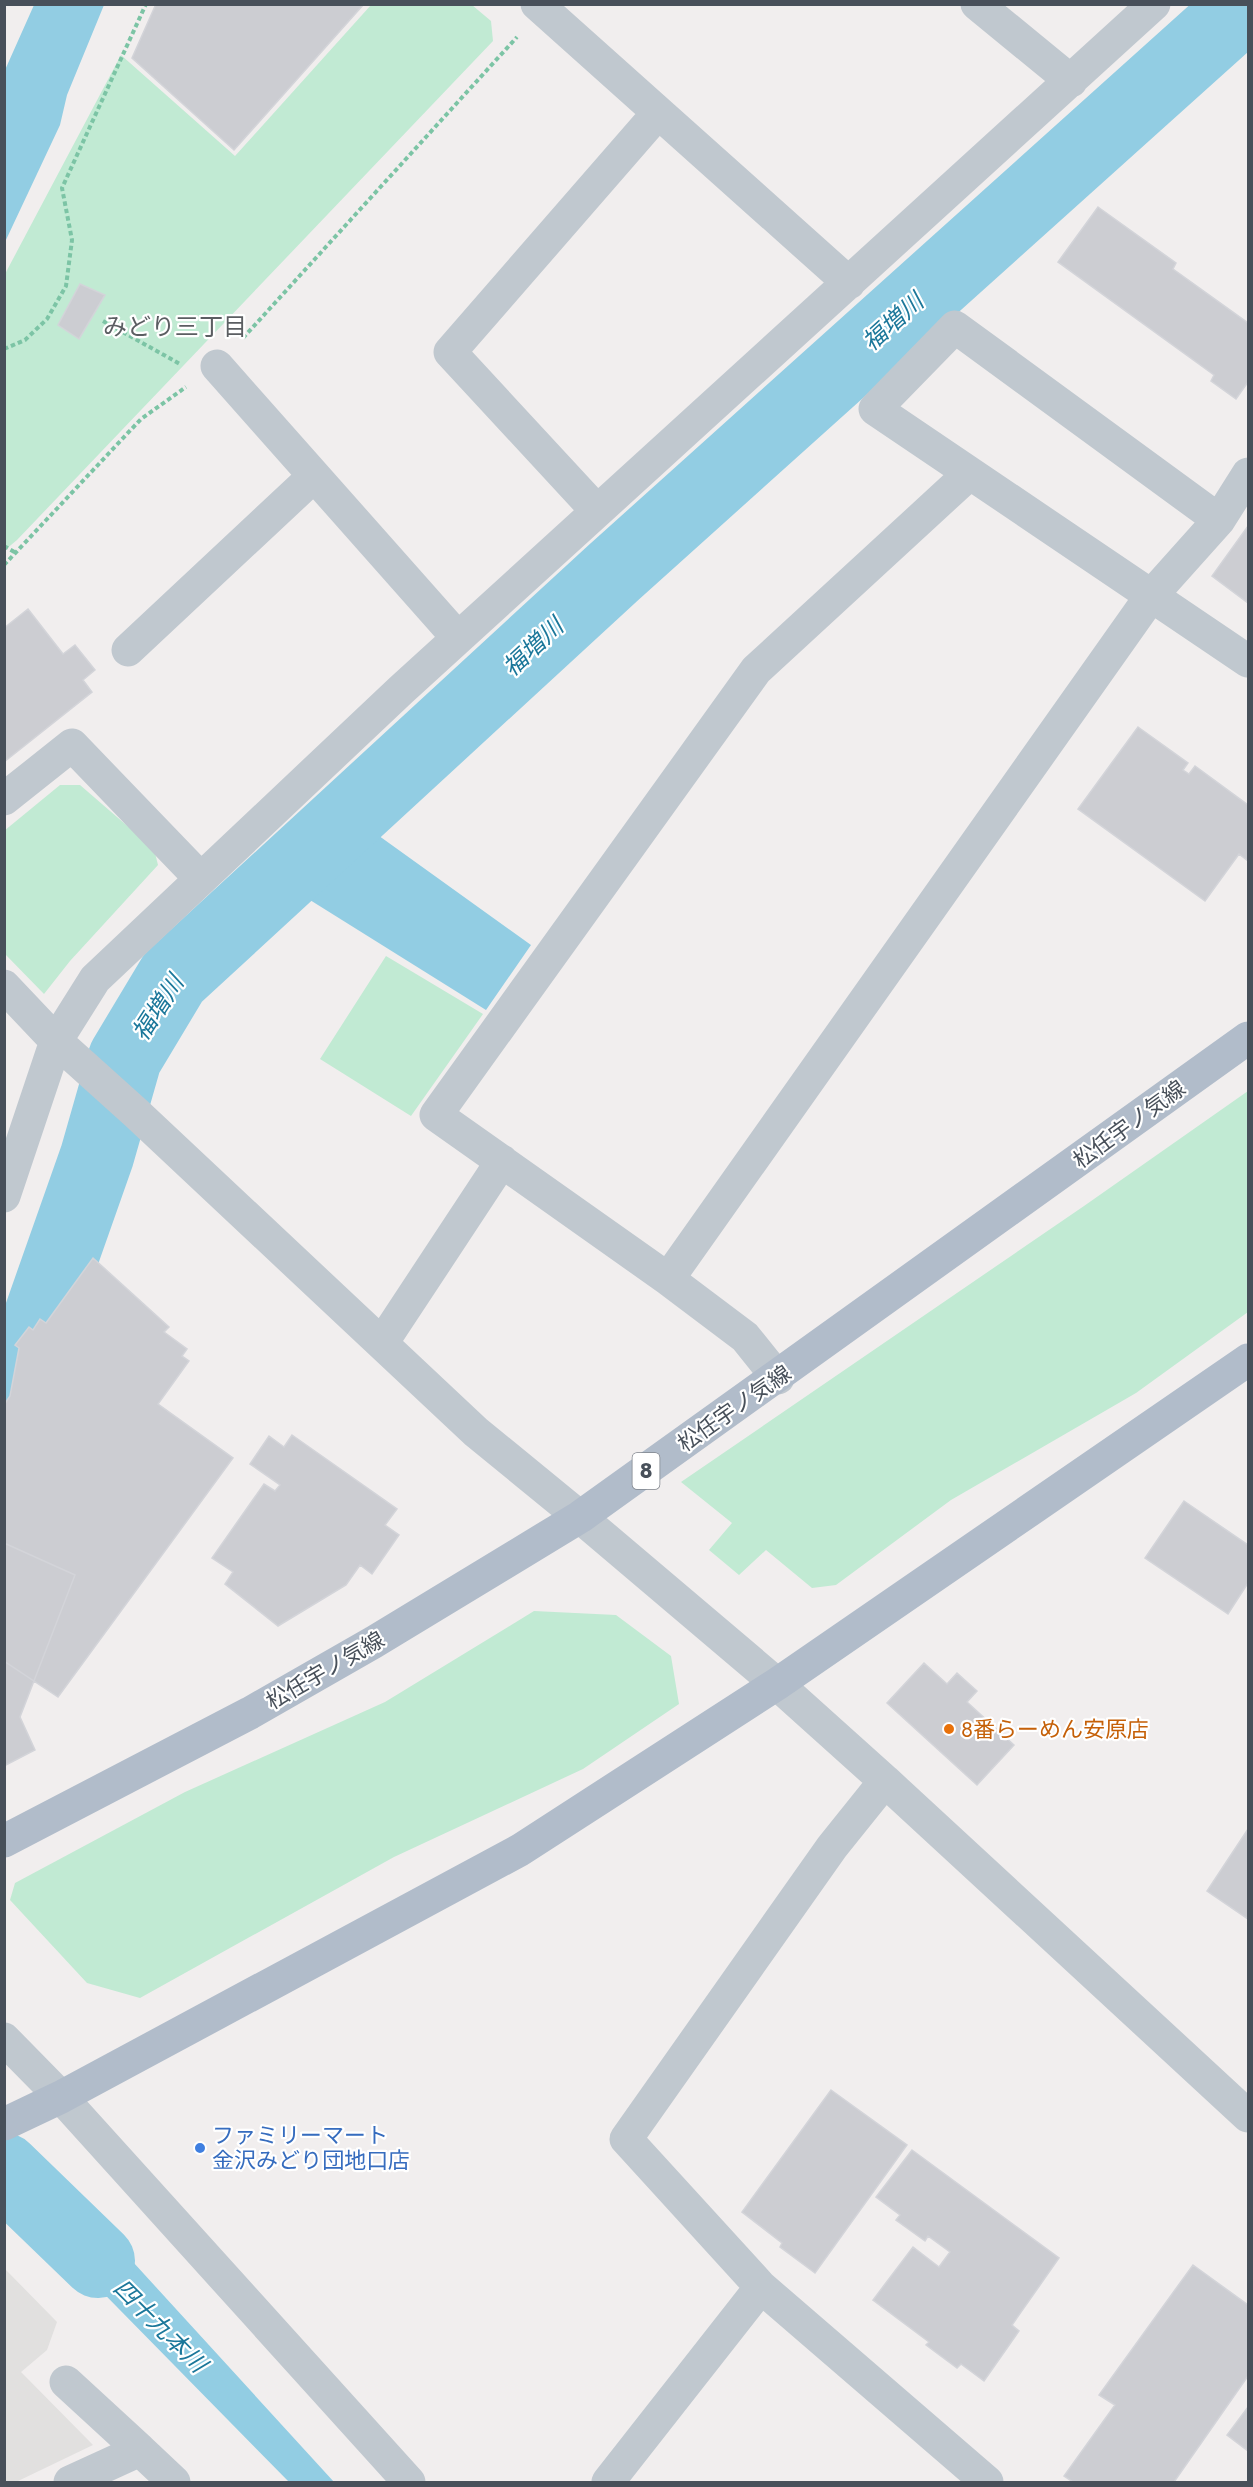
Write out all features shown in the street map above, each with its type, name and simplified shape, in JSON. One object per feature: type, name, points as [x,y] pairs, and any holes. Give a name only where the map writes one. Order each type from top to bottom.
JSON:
[{"type":"main road","name":"松任宇ノ気線","points":[[4,1841],[250,1713],[374,1642],[580,1517],[1248,1038]]},
{"type":"main road","points":[[4,2124],[61,2097],[520,1850],[777,1684],[1248,1360]]},
{"type":"street","points":[[977,4],[1071,81]]},
{"type":"street","points":[[4,1196],[56,1041],[95,979],[458,638],[1154,4]]},
{"type":"street","points":[[542,6],[849,283]]},
{"type":"street","points":[[597,511],[450,352],[658,113]]},
{"type":"street","points":[[1219,520],[955,327],[875,409],[1248,661]]},
{"type":"street","points":[[209,371],[314,476],[458,638]]},
{"type":"street","points":[[778,1377],[745,1337],[668,1279],[435,1115],[756,670],[969,474]]},
{"type":"street","points":[[668,1279],[1151,596],[1219,520],[1248,474]]},
{"type":"street","points":[[128,650],[314,476]]},
{"type":"street","points":[[4,799],[72,745],[201,879]]},
{"type":"street","points":[[4,986],[56,1041],[136,1113],[476,1432],[777,1684],[1248,2116]]},
{"type":"street","points":[[382,1344],[502,1161]]},
{"type":"street","points":[[885,1781],[832,1847],[626,2139],[761,2287],[987,2482]]},
{"type":"street","points":[[4,2039],[61,2097],[409,2482]]},
{"type":"street","points":[[608,2482],[761,2287]]},
{"type":"street","points":[[66,2382],[174,2482]]},
{"type":"street","points":[[70,2482],[140,2450]]},
{"type":"path","points":[[4,349],[25,340],[47,319],[66,286],[72,240],[62,188],[146,4]]},
{"type":"path","points":[[4,565],[141,419],[209,371],[542,6]]},
{"type":"path","points":[[103,321],[209,371]]},
{"type":"path","points":[[4,546],[16,553]]},
{"type":"shaded area","points":[[5,2269],[57,2322],[47,2350],[21,2372],[93,2445],[16,2482],[5,2482]]},
{"type":"green space","points":[[371,5],[472,5],[491,21],[493,41],[5,550],[5,274],[121,55],[235,156]]},
{"type":"green space","points":[[60,785],[80,785],[154,849],[158,865],[70,961],[44,994],[5,954],[4,831]]},
{"type":"green space","points":[[386,956],[483,1014],[411,1116],[320,1059]]},
{"type":"green space","points":[[1248,1091],[1248,1312],[1136,1393],[951,1500],[836,1585],[812,1588],[766,1550],[739,1575],[709,1550],[732,1523],[681,1482]]},
{"type":"green space","points":[[534,1611],[616,1615],[671,1656],[679,1704],[583,1769],[394,1857],[140,1998],[87,1983],[10,1900],[15,1883],[185,1792],[385,1702]]},
{"type":"water","points":[[34,5],[104,5],[67,95],[60,125],[5,242],[5,70]]},
{"type":"water","points":[[375,833],[531,945],[486,1010],[302,895]]},
{"type":"water","points":[[5,2190],[70,2193],[334,2482],[289,2482],[5,2193]]},
{"type":"building","points":[[156,4],[364,4],[234,150],[132,58]]},
{"type":"building","points":[[1098,207],[1176,263],[1173,269],[1248,323],[1248,382],[1236,399],[1211,381],[1214,375],[1058,262]]},
{"type":"building","points":[[80,284],[105,295],[79,339],[58,325]]},
{"type":"building","points":[[1248,526],[1248,603],[1212,576]]},
{"type":"building","points":[[28,609],[63,654],[75,645],[95,670],[83,680],[92,692],[4,762],[4,628]]},
{"type":"building","points":[[1138,727],[1188,763],[1183,770],[1189,774],[1195,766],[1248,805],[1248,861],[1239,854],[1205,901],[1078,809]]},
{"type":"building","points":[[93,1258],[169,1327],[164,1332],[187,1349],[182,1356],[189,1361],[158,1404],[233,1458],[58,1697],[4,1661],[4,1405],[10,1396],[19,1348],[15,1345],[29,1327],[33,1330],[40,1319],[46,1323]]},
{"type":"building","points":[[292,1435],[397,1509],[385,1525],[399,1535],[372,1574],[360,1565],[346,1585],[278,1626],[225,1584],[233,1572],[212,1558],[264,1484],[275,1491],[280,1485],[250,1464],[269,1436],[284,1447]]},
{"type":"building","points":[[1184,1501],[1248,1545],[1248,1583],[1228,1614],[1145,1558]]},
{"type":"building","points":[[4,1543],[75,1575],[20,1717],[35,1750],[4,1766]]},
{"type":"building","points":[[4,1543],[75,1575],[20,1717],[35,1750],[4,1766]]},
{"type":"building","points":[[924,1663],[947,1684],[957,1673],[977,1691],[967,1702],[1014,1745],[977,1785],[887,1703]]},
{"type":"building","points":[[1248,1829],[1248,1919],[1207,1891]]},
{"type":"building","points":[[831,2090],[907,2145],[815,2273],[780,2247],[782,2243],[742,2212]]},
{"type":"building","points":[[912,2150],[1059,2258],[1012,2325],[1019,2331],[984,2381],[961,2364],[957,2368],[926,2345],[929,2342],[873,2300],[913,2247],[939,2267],[950,2252],[928,2236],[925,2241],[896,2220],[900,2215],[876,2197]]},
{"type":"building","points":[[1193,2265],[1248,2305],[1248,2376],[1174,2482],[1073,2482],[1064,2476],[1115,2405],[1099,2395]]},
{"type":"building","points":[[1248,2407],[1248,2451],[1227,2435]]},
{"type":"waterway","name":"福増川","points":[[5,1417],[97,1156],[125,1058],[173,978],[613,573],[1246,4]]},
{"type":"waterway","name":"四十九本川","points":[[4,2170],[98,2261]]},
{"type":"place","name":"8番らーめん安原店","points":[[949,1729]]},
{"type":"place","name":"ファミリーマート 金沢みどり団地口店","points":[[200,2148]]},
{"type":"district","name":"みどり三丁目","points":[[175,327]]}]
